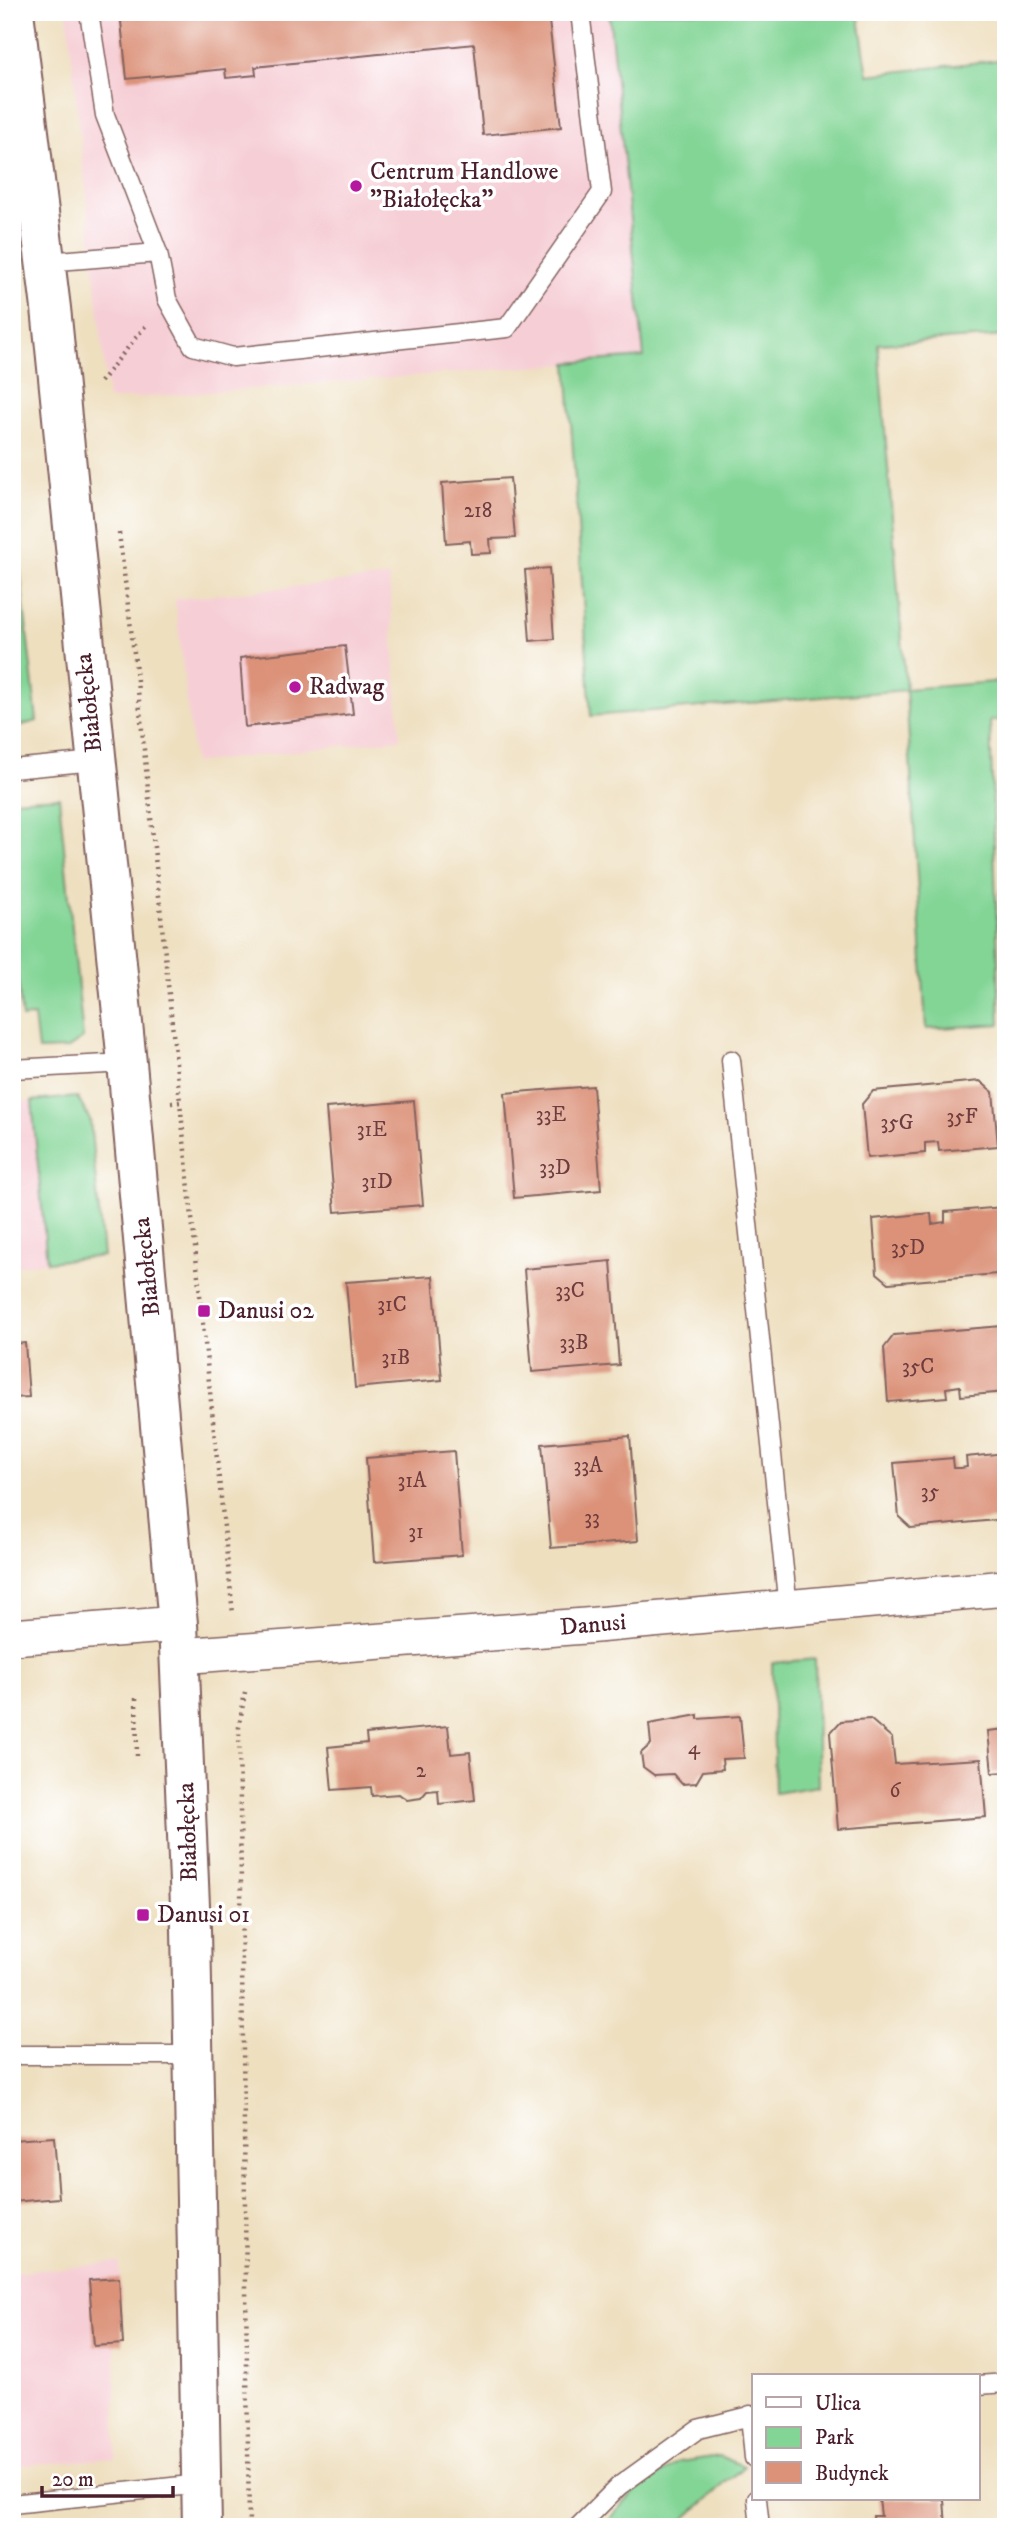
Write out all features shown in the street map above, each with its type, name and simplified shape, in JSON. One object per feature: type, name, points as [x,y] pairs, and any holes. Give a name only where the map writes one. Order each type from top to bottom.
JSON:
[{"type":"street","name":"Białołęcka","points":[[14,12],[46,262],[127,1062],[179,1640],[191,1929],[202,2527]]},
{"type":"street","name":"Danusi","points":[[12,1637],[179,1640],[241,1652],[585,1626],[1006,1588]]},
{"type":"lane","points":[[89,12],[105,115],[158,253],[167,299],[193,346],[233,357],[507,328],[602,192],[580,12]]},
{"type":"lane","points":[[46,262],[158,253]]},
{"type":"lane","points":[[12,769],[95,761]]},
{"type":"lane","points":[[731,1060],[788,1608]]},
{"type":"lane","points":[[12,1069],[127,1062]]},
{"type":"lane","points":[[12,2055],[192,2055]]},
{"type":"lane","points":[[979,2385],[1006,2383]]},
{"type":"lane","points":[[578,2527],[620,2486],[698,2429],[752,2415]]},
{"type":"lane","points":[[12,2504],[200,2484]]},
{"type":"lane","points":[[757,2500],[760,2527]]},
{"type":"path","points":[[99,383],[167,299]]},
{"type":"path","points":[[117,519],[135,661],[232,1611],[246,1686],[239,1727],[250,2527]]},
{"type":"path","points":[[168,1104],[180,1102]]},
{"type":"shaded area","name":"Centrum Handlowe \"Białołęcka\"","points":[[67,12],[609,12],[644,358],[108,400]]},
{"type":"shaded area","points":[[389,577],[400,739],[194,763],[175,599]]},
{"type":"shaded area","points":[[32,1101],[47,1262],[12,1266],[12,1103]]},
{"type":"shaded area","points":[[119,2262],[123,2344],[115,2345],[116,2458],[12,2466],[12,2273]]},
{"type":"green space","points":[[609,12],[858,12],[868,75],[1006,59],[1006,336],[878,344],[906,689],[1006,681],[1006,720],[990,721],[1000,1024],[926,1029],[906,690],[591,716],[567,363],[644,357]]},
{"type":"green space","points":[[12,499],[37,721],[12,728]]},
{"type":"green space","points":[[59,797],[83,1038],[67,1049],[38,1050],[34,1016],[22,1018],[12,927],[12,800]]},
{"type":"green space","points":[[77,1097],[90,1120],[103,1256],[47,1262],[32,1101]]},
{"type":"green space","points":[[815,1659],[818,1786],[775,1793],[772,1663]]},
{"type":"green space","points":[[719,2456],[744,2466],[676,2527],[603,2527],[635,2491],[680,2462]]},
{"type":"building","points":[[120,12],[548,12],[561,127],[483,135],[474,44],[255,67],[256,75],[226,78],[225,69],[127,79]]},
{"type":"building","points":[[510,478],[515,538],[490,539],[491,553],[471,554],[470,541],[446,543],[442,483]]},
{"type":"building","points":[[549,568],[554,639],[530,641],[525,570]]},
{"type":"building","points":[[345,646],[353,714],[245,727],[240,658]]},
{"type":"building","points":[[999,890],[1006,890],[1006,956],[1004,956]]},
{"type":"building","points":[[980,1081],[993,1092],[998,1146],[939,1151],[938,1142],[925,1143],[925,1153],[867,1158],[862,1104],[873,1091]]},
{"type":"building","points":[[593,1086],[601,1190],[514,1198],[505,1093]]},
{"type":"building","points":[[414,1101],[423,1205],[335,1212],[326,1108]]},
{"type":"building","points":[[1003,1207],[1006,1264],[997,1274],[889,1283],[877,1273],[873,1219],[931,1213],[932,1224],[945,1222],[945,1212]]},
{"type":"building","points":[[611,1261],[619,1365],[532,1372],[524,1269]]},
{"type":"building","points":[[433,1276],[442,1380],[355,1388],[346,1282]]},
{"type":"building","points":[[1002,1326],[1006,1329],[1006,1392],[961,1396],[960,1386],[946,1388],[947,1397],[888,1402],[884,1348],[894,1335]]},
{"type":"building","points":[[25,1343],[29,1397],[12,1398],[12,1344]]},
{"type":"building","points":[[630,1436],[638,1541],[551,1548],[542,1444]]},
{"type":"building","points":[[454,1451],[462,1555],[374,1562],[366,1458]]},
{"type":"building","points":[[1006,1453],[1006,1519],[911,1528],[899,1517],[894,1463],[953,1458],[954,1468],[961,1468],[967,1467],[966,1457]]},
{"type":"building","points":[[698,1715],[698,1719],[740,1716],[744,1758],[722,1759],[723,1769],[703,1771],[696,1783],[682,1784],[673,1774],[654,1775],[643,1767],[641,1753],[651,1744],[649,1724]]},
{"type":"building","points":[[870,1719],[892,1738],[895,1764],[981,1759],[986,1817],[838,1829],[830,1733],[841,1721]]},
{"type":"building","points":[[448,1726],[451,1754],[470,1752],[475,1800],[439,1804],[438,1790],[427,1791],[421,1798],[407,1800],[399,1794],[372,1796],[371,1787],[332,1790],[328,1747],[367,1743],[366,1734]]},
{"type":"building","points":[[1006,1729],[1006,1772],[992,1773],[988,1731]]},
{"type":"building","points":[[54,2137],[59,2198],[12,2202],[12,2140]]},
{"type":"building","points":[[119,2278],[123,2344],[94,2346],[89,2280]]},
{"type":"building","points":[[879,2500],[944,2500],[946,2527],[874,2527],[873,2516],[881,2516]]},
{"type":"place","name":"Centrum Handlowe \"Białołęcka\"","points":[[356,186]]},
{"type":"place","name":"Radwag","points":[[295,687]]},
{"type":"place","name":"Danusi 02","points":[[204,1311]]},
{"type":"place","name":"Danusi 01","points":[[143,1915]]}]
